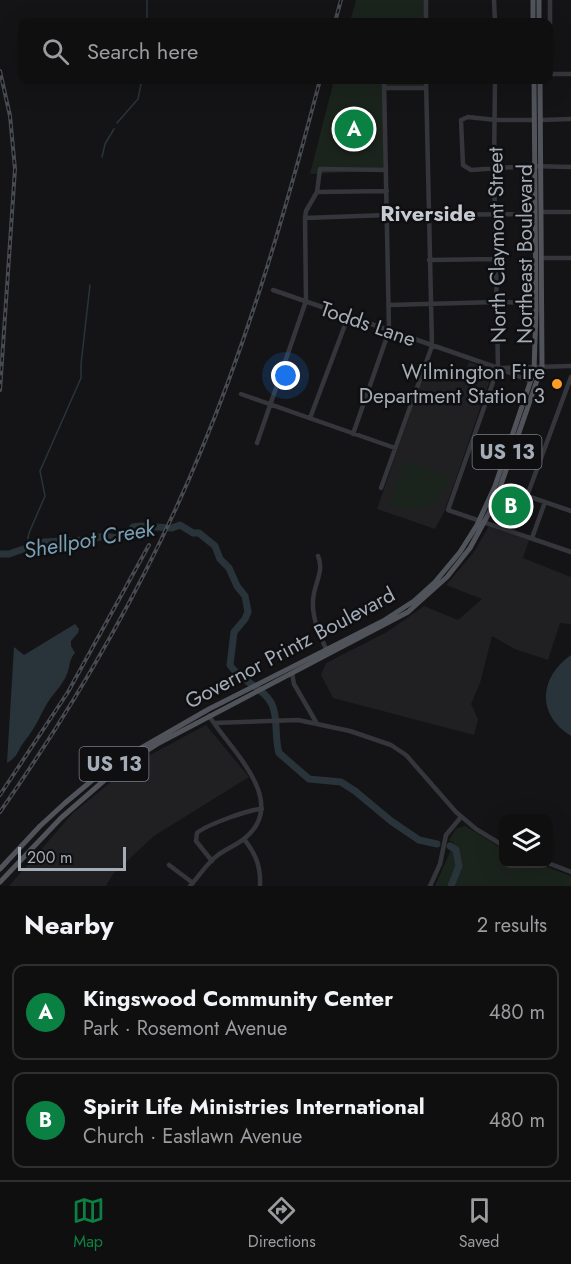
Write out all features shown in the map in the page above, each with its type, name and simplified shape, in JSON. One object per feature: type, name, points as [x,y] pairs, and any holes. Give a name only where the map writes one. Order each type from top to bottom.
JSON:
[{"type":"main road","points":[[533,0],[533,18]]},
{"type":"main road","points":[[539,0],[539,18]]},
{"type":"main road","name":"Northeast Boulevard","points":[[498,486],[542,366],[541,167],[534,84]]},
{"type":"main road","name":"Northeast Boulevard","points":[[535,366],[534,166],[540,84]]},
{"type":"main road","points":[[534,221],[538,232],[538,254],[542,258]]},
{"type":"main road","name":"Governor Printz Boulevard","points":[[260,687],[300,663],[327,652],[383,621],[414,601],[462,550],[483,521],[498,486],[535,366]]},
{"type":"main road","name":"Governor Printz Boulevard","points":[[0,869],[40,826],[86,785],[122,759],[164,734],[292,673],[319,659],[327,652]]},
{"type":"main road","points":[[292,673],[300,663]]},
{"type":"main road","name":"Governor Printz Boulevard","points":[[0,882],[62,818],[114,771],[252,691]]},
{"type":"main road","points":[[129,762],[130,758],[162,738],[164,734]]},
{"type":"street","points":[[426,0],[426,18]]},
{"type":"street","points":[[494,0],[495,18]]},
{"type":"street","points":[[550,0],[550,18]]},
{"type":"street","points":[[553,74],[571,74]]},
{"type":"street","points":[[353,434],[389,331],[384,84]]},
{"type":"street","points":[[381,488],[432,346],[426,84]]},
{"type":"street","name":"North Claymont Street","points":[[483,521],[448,510],[498,368],[494,168],[495,84]]},
{"type":"street","points":[[385,88],[426,88]]},
{"type":"street","points":[[571,120],[496,120],[468,117],[461,120],[463,165],[467,169],[571,167]]},
{"type":"street","points":[[257,443],[306,302],[305,218],[306,211],[317,192],[320,169],[386,170]]},
{"type":"street","points":[[317,192],[387,191]]},
{"type":"street","points":[[541,212],[571,212]]},
{"type":"street","points":[[305,218],[534,214]]},
{"type":"street","points":[[542,258],[571,258]]},
{"type":"street","points":[[429,260],[496,259]]},
{"type":"street","name":"Todds Lane","points":[[273,290],[530,381]]},
{"type":"street","points":[[389,305],[535,303]]},
{"type":"street","points":[[310,418],[348,316]]},
{"type":"street","points":[[498,368],[571,366]]},
{"type":"street","points":[[527,496],[571,377]]},
{"type":"street","points":[[242,394],[395,448]]},
{"type":"street","points":[[498,486],[571,511]]},
{"type":"street","points":[[532,538],[545,502]]},
{"type":"street","points":[[483,521],[571,552]]},
{"type":"street","points":[[318,556],[321,563],[312,598],[319,634],[327,652]]},
{"type":"street","points":[[292,673],[294,684],[316,722]]},
{"type":"street","points":[[169,866],[191,884],[212,861],[244,839],[255,827],[262,809],[261,795],[256,782],[209,717]]},
{"type":"street","points":[[214,723],[265,720],[316,722],[378,739],[406,755],[436,792],[461,817],[499,843]]},
{"type":"street","points":[[212,861],[196,842],[197,833],[204,827],[232,819],[251,809],[262,809]]},
{"type":"street","points":[[430,886],[440,864],[446,835],[461,817]]},
{"type":"street","points":[[244,839],[256,855],[260,886]]},
{"type":"street","points":[[553,865],[571,872]]},
{"type":"shaded area","points":[[356,0],[425,0],[425,18],[351,18]]},
{"type":"shaded area","points":[[333,84],[426,84],[426,86],[385,87],[386,170],[310,174]]},
{"type":"shaded area","points":[[469,362],[493,371],[445,510],[435,529],[377,509],[423,377],[438,382],[440,374],[462,381]]},
{"type":"shaded area","points":[[407,461],[450,477],[445,488],[433,502],[418,509],[389,506],[404,463]]},
{"type":"shaded area","points":[[489,526],[529,540],[523,558],[571,577],[571,624],[560,623],[548,660],[515,649],[492,636],[480,683],[471,704],[478,719],[474,735],[333,698],[321,675],[326,663],[387,632],[424,606],[458,620],[482,599],[446,585],[474,552]]},
{"type":"shaded area","points":[[75,624],[79,629],[71,641],[71,646],[75,653],[65,678],[16,756],[7,763],[14,647],[24,655]]},
{"type":"shaded area","points":[[571,655],[571,736],[552,718],[547,707],[546,696],[553,674]]},
{"type":"shaded area","points":[[206,725],[249,777],[154,836],[113,874],[106,886],[9,886],[73,813],[133,764]]},
{"type":"shaded area","points":[[465,826],[499,847],[499,868],[550,868],[571,876],[571,886],[435,886],[454,843],[449,840],[456,829]]},
{"type":"waterway","points":[[147,0],[147,18]]},
{"type":"waterway","points":[[117,123],[138,99],[141,84]]},
{"type":"waterway","points":[[102,157],[105,144],[114,129]]},
{"type":"waterway","points":[[26,548],[29,533],[45,496],[40,471],[81,378],[90,285]]},
{"type":"waterway","name":"Shellpot Creek","points":[[0,554],[9,554],[44,542],[84,540],[105,536],[115,538],[129,533],[133,527],[141,526],[172,528],[180,525],[193,533],[199,533],[215,546],[220,559],[229,568],[237,586],[245,596],[248,612],[234,632],[230,665],[270,701],[273,707],[279,753],[309,779],[341,782],[419,840],[437,844]]},
{"type":"waterway","name":"Shellpot Creek","points":[[450,846],[456,850],[459,866],[451,886]]},
{"type":"railway","points":[[336,18],[341,0]]},
{"type":"railway","points":[[0,71],[10,116],[15,169],[0,390]]},
{"type":"railway","points":[[0,812],[57,726],[110,637],[135,592],[180,499],[219,406],[252,314],[295,174],[319,84]]},
{"type":"railway","points":[[0,795],[68,692],[149,545]]},
{"type":"place","name":"Kingswood Community Center","points":[[354,129]]},
{"type":"place","name":"Wilmington Fire Department Station 3","points":[[557,384]]},
{"type":"place","name":"Spirit Life Ministries International","points":[[511,506]]},
{"type":"district","name":"Riverside","points":[[428,213]]}]
